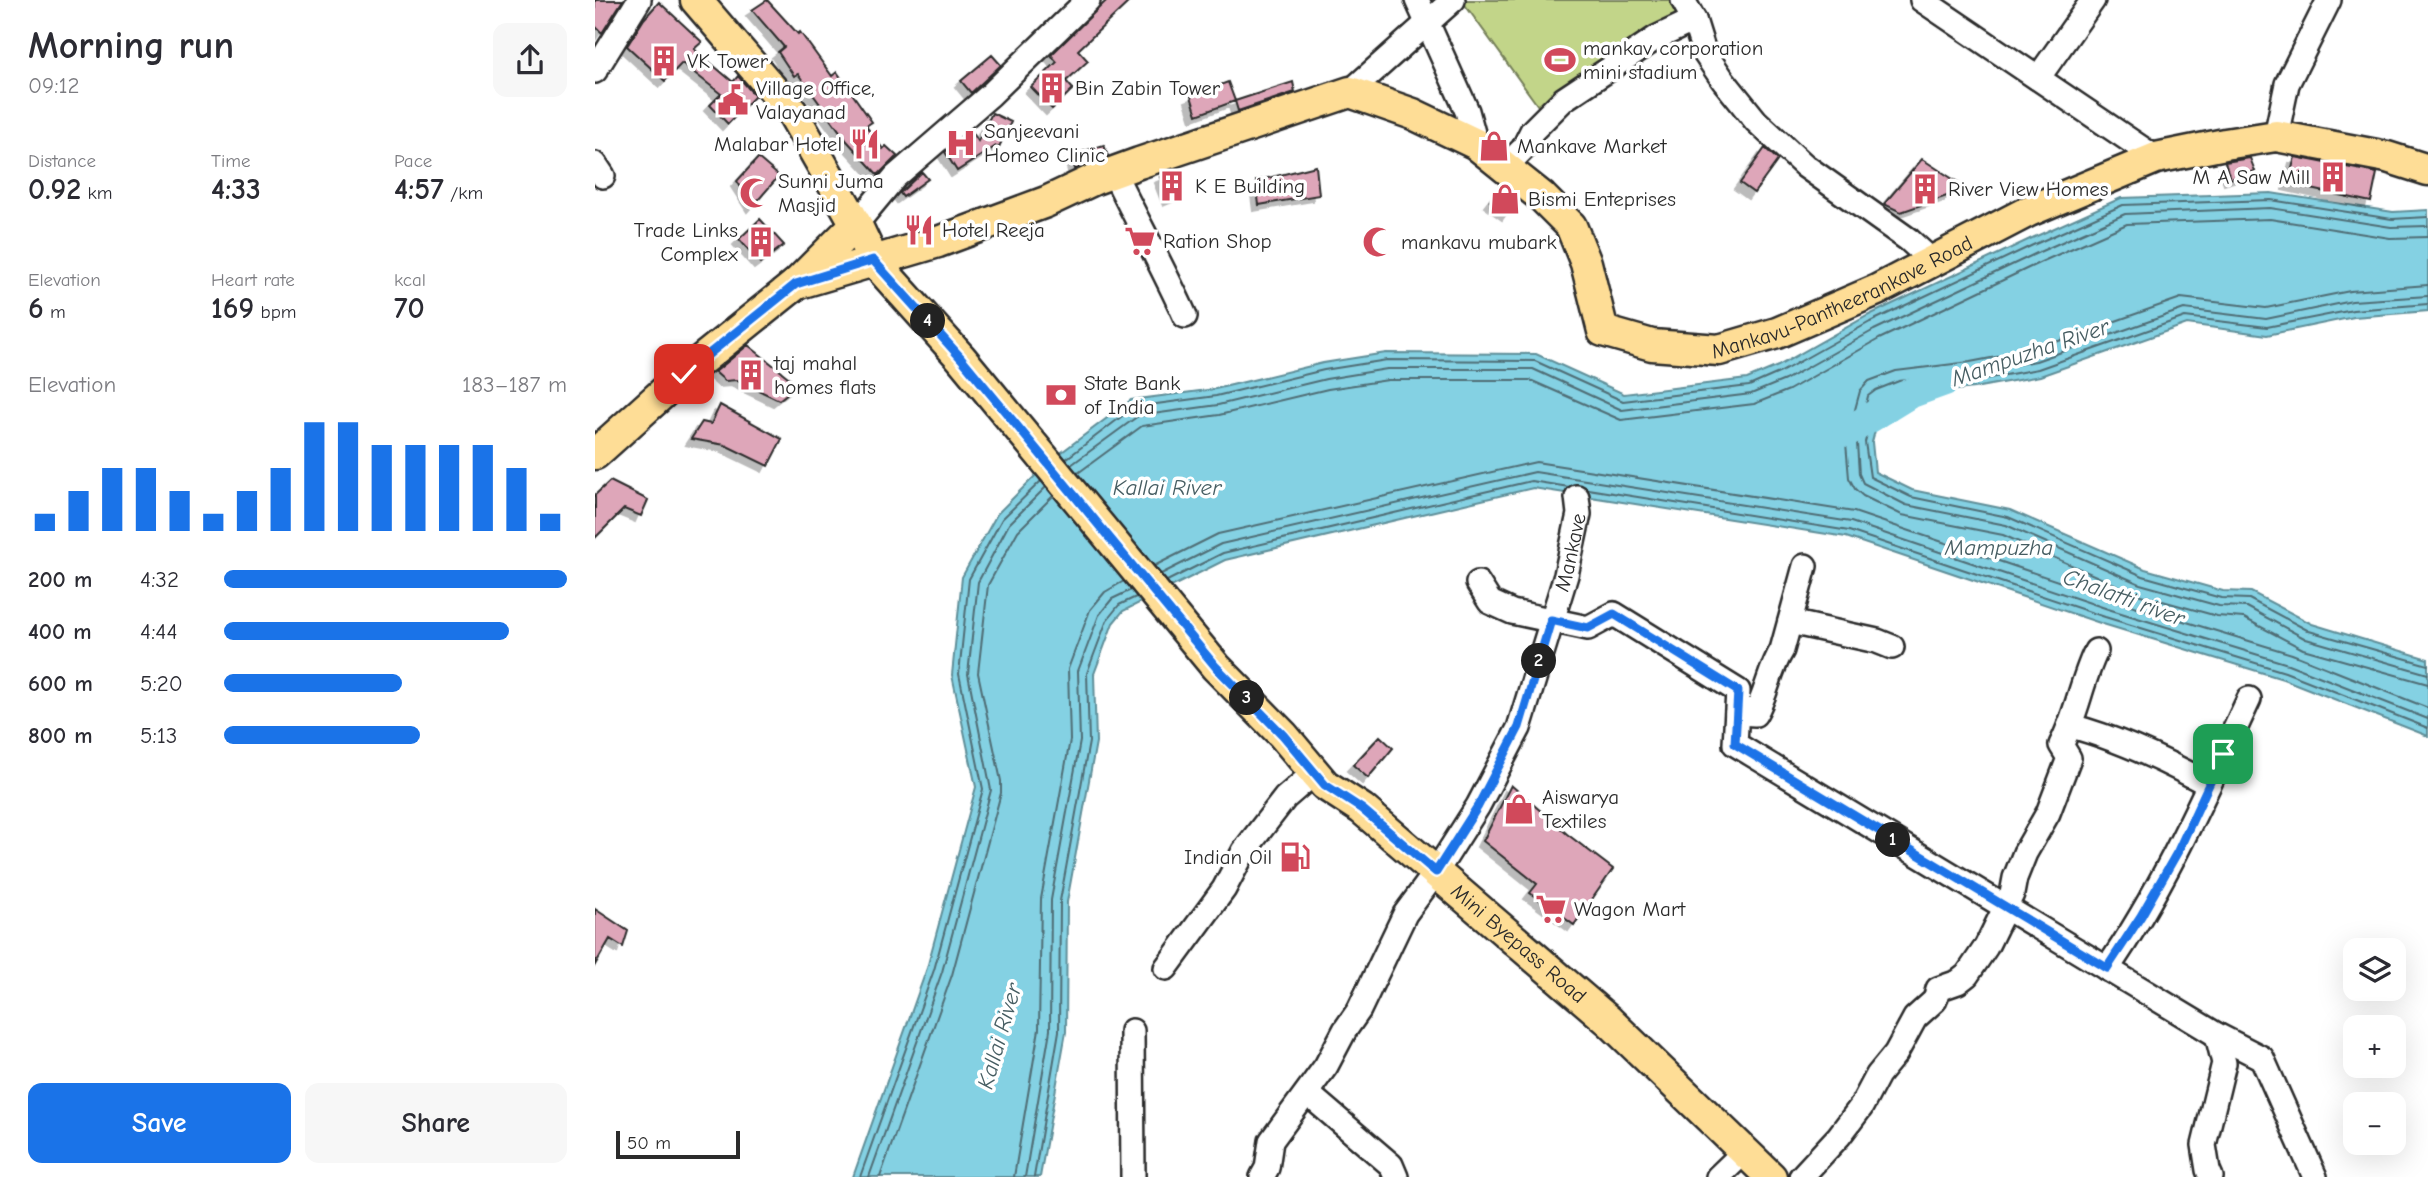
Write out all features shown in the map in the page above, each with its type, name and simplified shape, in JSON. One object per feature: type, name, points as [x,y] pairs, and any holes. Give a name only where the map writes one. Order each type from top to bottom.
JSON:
[{"type":"main road","points":[[696,0],[792,112],[856,224],[873,260]]},
{"type":"main road","points":[[796,284],[938,242],[1046,202],[1114,173],[1350,92]]},
{"type":"main road","name":"Mankavu-Pantheerankave Road","points":[[1350,92],[1413,114],[1476,144],[1542,197],[1571,226],[1586,263],[1603,331],[1653,345],[1719,350],[1777,333],[1877,290],[2029,211],[2156,158],[2276,136],[2387,157],[2428,170]]},
{"type":"main road","points":[[595,454],[684,374],[796,284],[856,224]]},
{"type":"main road","name":"Mini Byepass Road","points":[[873,260],[961,358],[1216,667],[1283,735],[1325,785],[1362,809],[1609,1021],[1771,1177]]},
{"type":"street","points":[[595,71],[639,0]]},
{"type":"street","points":[[856,224],[895,177],[990,95],[1088,0]]},
{"type":"street","points":[[1416,0],[1467,111],[1476,144]]},
{"type":"street","points":[[1350,92],[1453,0]]},
{"type":"street","points":[[1921,0],[2156,158]]},
{"type":"street","points":[[2038,78],[2094,0]]},
{"type":"street","points":[[2276,136],[2287,84],[2329,0]]},
{"type":"street","points":[[1505,167],[1523,149],[1532,131],[1564,99],[1656,38],[1688,10],[1704,52],[1756,121],[1805,166],[1909,240],[1932,261]]},
{"type":"street","points":[[1114,173],[1167,275],[1185,316]]},
{"type":"street","name":"Mankave","points":[[1262,1177],[1267,1168],[1271,1141],[1326,1066],[1359,1010],[1405,914],[1436,872],[1478,806],[1519,727],[1571,553],[1579,514],[1577,497]]},
{"type":"street","points":[[1737,713],[1755,714],[1760,706],[1782,650],[1805,566]]},
{"type":"street","points":[[1478,583],[1490,602],[1512,612],[1588,628],[1614,614],[1738,691],[1735,744],[2217,1035],[2262,1058],[2315,1177]]},
{"type":"street","points":[[1790,622],[1877,641],[1892,647]]},
{"type":"street","points":[[1801,1177],[1839,1136],[1861,1107],[1915,1018],[1935,1000],[1938,989],[1958,982],[1967,975],[1986,947],[2012,894],[2025,853],[2048,813],[2069,758],[2061,745],[2071,726],[2080,701],[2081,686],[2096,651]]},
{"type":"street","points":[[2107,968],[2170,866],[2249,699]]},
{"type":"street","points":[[2071,726],[2110,737],[2155,755],[2208,784]]},
{"type":"street","points":[[1166,968],[1224,889],[1244,851],[1285,798],[1315,772]]},
{"type":"street","points":[[1132,1031],[1133,1177]]},
{"type":"street","points":[[2211,1177],[2204,1145],[2224,1063],[2217,1035]]},
{"type":"street","points":[[1307,1093],[1391,1166],[1396,1177]]},
{"type":"street","points":[[1718,1177],[1745,1151]]},
{"type":"green space","name":"mankav corporation mini stadium","points":[[1680,0],[1693,14],[1538,106],[1463,2]]},
{"type":"water","name":"Kallai River","points":[[2271,193],[2393,212],[2428,210],[2428,311],[2354,317],[2267,335],[2187,324],[2040,376],[1974,388],[1902,396],[1882,404],[1872,442],[1875,472],[1912,490],[2010,510],[2145,569],[2223,591],[2251,592],[2312,624],[2428,659],[2428,736],[2283,679],[2103,624],[1846,537],[1533,488],[1225,560],[1123,611],[1113,623],[1094,674],[1096,742],[1067,902],[1066,1032],[1040,1177],[853,1177],[927,968],[976,787],[952,675],[962,577],[997,514],[1050,461],[1131,400],[1215,389],[1323,363],[1386,353],[1536,354],[1624,394],[1747,379],[1778,366],[1867,316],[2121,198]]},
{"type":"building","points":[[595,0],[623,0],[602,33],[595,26]]},
{"type":"building","points":[[767,0],[798,34],[800,32],[832,76],[837,72],[872,122],[866,126],[883,149],[886,146],[897,156],[878,175],[847,141],[798,74],[794,76],[778,52],[784,47],[752,10]]},
{"type":"building","points":[[1107,0],[1131,0],[1078,50],[1088,61],[1066,81],[1073,89],[1052,109],[1031,87],[1057,62],[1051,55]]},
{"type":"building","name":"VK Tower","points":[[659,2],[702,42],[694,49],[733,82],[738,76],[755,96],[728,124],[710,105],[721,94],[682,63],[665,81],[627,46],[644,19]]},
{"type":"building","points":[[992,55],[1001,65],[971,93],[961,81]]},
{"type":"building","points":[[1228,82],[1235,101],[1197,115],[1191,96]]},
{"type":"building","points":[[1293,82],[1295,92],[1238,111],[1235,101]]},
{"type":"building","points":[[992,113],[1011,122],[999,147],[996,146],[957,171],[945,152],[971,130],[978,141]]},
{"type":"building","points":[[1104,145],[1108,156],[1075,169],[1071,155]]},
{"type":"building","points":[[1765,148],[1778,160],[1754,193],[1740,183]]},
{"type":"building","name":"M A Saw Mill","points":[[2295,157],[2377,173],[2371,202],[2288,184]]},
{"type":"building","name":"Sunni Juma Masjid","points":[[758,158],[779,176],[753,206],[737,181]]},
{"type":"building","points":[[2250,158],[2255,171],[2230,179],[2225,162]]},
{"type":"building","name":"River View Homes","points":[[1922,159],[1959,183],[1950,195],[1901,212],[1884,204]]},
{"type":"building","points":[[1316,166],[1319,195],[1259,205],[1256,181]]},
{"type":"building","name":"K E Building","points":[[1175,171],[1183,194],[1169,200],[1160,177]]},
{"type":"building","points":[[922,172],[928,179],[903,197],[900,193]]},
{"type":"building","name":"Bismi Enteprises","points":[[1501,187],[1518,200],[1508,214],[1490,201]]},
{"type":"building","name":"Trade Links Complex","points":[[760,219],[784,245],[760,263],[739,239]]},
{"type":"building","name":"taj mahal homes flats","points":[[748,345],[798,385],[779,400],[737,380],[725,381],[715,372]]},
{"type":"building","points":[[720,405],[782,439],[768,466],[725,445],[691,439],[702,422],[711,424]]},
{"type":"building","points":[[610,481],[648,500],[641,516],[624,509],[595,538],[595,495]]},
{"type":"building","points":[[1380,736],[1393,748],[1368,778],[1353,765]]},
{"type":"building","points":[[1511,785],[1567,834],[1613,869],[1574,925],[1530,893],[1537,884],[1483,841]]},
{"type":"building","points":[[595,909],[628,931],[623,947],[610,939],[595,965]]},
{"type":"waterway","name":"Mampuzha River","points":[[1847,432],[1909,394],[1945,381]]},
{"type":"place","name":"mankav corporation mini stadium","points":[[1560,60]]},
{"type":"place","name":"VK Tower","points":[[664,61]]},
{"type":"place","name":"Bin Zabin Tower","points":[[1052,88]]},
{"type":"place","name":"Village Office, Valayanad","points":[[733,100]]},
{"type":"place","name":"Sanjeevani Homeo Clinic","points":[[961,143]]},
{"type":"place","name":"Malabar Hotel","points":[[865,144]]},
{"type":"place","name":"Mankave Market","points":[[1494,146]]},
{"type":"place","name":"M A Saw Mill","points":[[2333,177]]},
{"type":"place","name":"K E Building","points":[[1172,186]]},
{"type":"place","name":"River View Homes","points":[[1925,189]]},
{"type":"place","name":"Sunni Juma Masjid","points":[[755,193]]},
{"type":"place","name":"Bismi Enteprises","points":[[1505,199]]},
{"type":"place","name":"Hotel Reeja","points":[[919,230]]},
{"type":"place","name":"Ration Shop","points":[[1140,241]]},
{"type":"place","name":"Trade Links Complex","points":[[761,242]]},
{"type":"place","name":"mankavu mubark","points":[[1378,242]]},
{"type":"place","name":"taj mahal homes flats","points":[[751,375]]},
{"type":"place","name":"State Bank of India","points":[[1061,395]]},
{"type":"place","name":"Aiswarya Textiles","points":[[1519,809]]},
{"type":"place","name":"Indian Oil","points":[[1295,857]]},
{"type":"place","name":"Wagon Mart","points":[[1551,909]]},
{"type":"route","points":[[684,374],[796,284],[873,260],[961,358],[1216,667],[1283,735],[1325,785],[1362,809],[1436,872],[1478,806],[1519,727],[1551,620],[1588,628],[1614,614],[1738,691],[1735,744],[2107,968],[2178,851],[2223,754]]},
{"type":"water label","name":"Mampuzha","points":[[1999,547]]},
{"type":"water label","name":"Chalatti river","points":[[2124,597]]}]
